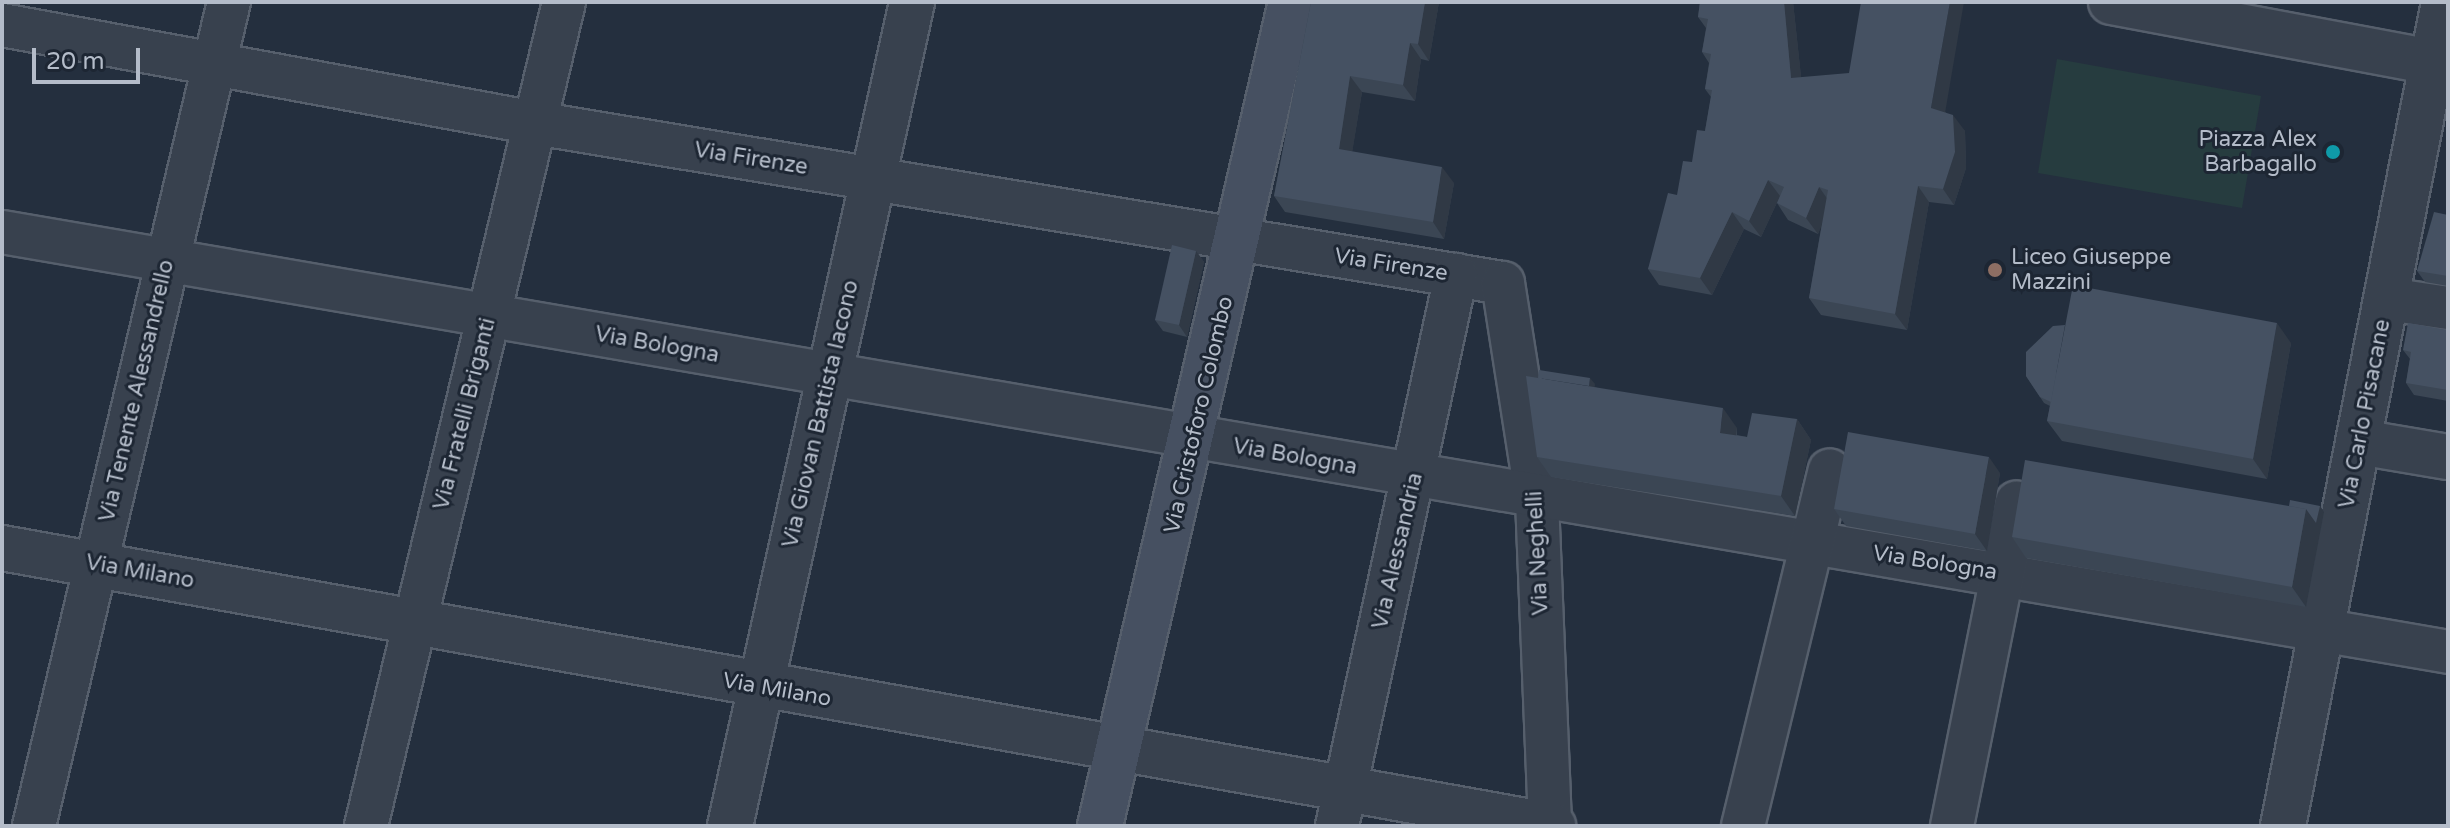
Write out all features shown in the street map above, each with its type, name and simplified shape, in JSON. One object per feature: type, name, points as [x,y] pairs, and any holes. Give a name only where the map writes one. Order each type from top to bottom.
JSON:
[{"type":"main road","name":"Via Cristoforo Colombo","points":[[1100,826],[1194,440],[1291,2]]},
{"type":"street","name":"Via Tenente Alessandrello","points":[[34,826],[229,2]]},
{"type":"street","name":"Via Fratelli Briganti","points":[[366,826],[564,2]]},
{"type":"street","name":"Via Giovan Battista Iacono","points":[[730,826],[912,2]]},
{"type":"street","points":[[2111,2],[2440,63]]},
{"type":"street","name":"Via Carlo Pisacane","points":[[2283,826],[2387,299],[2440,63],[2444,2]]},
{"type":"street","name":"Via Firenze","points":[[2,25],[535,123],[1239,242],[1503,283]]},
{"type":"street","name":"Via Bologna","points":[[2,232],[1537,500],[2002,573],[2448,652]]},
{"type":"street","name":"Via Alessandria","points":[[1340,809],[1415,478],[1456,275]]},
{"type":"street","name":"Via Neghelli","points":[[1503,283],[1537,500],[1551,826]]},
{"type":"street","points":[[2387,299],[2448,308]]},
{"type":"street","points":[[2359,442],[2448,457]]},
{"type":"street","points":[[1743,826],[1815,544],[1830,470]]},
{"type":"street","points":[[1952,826],[2017,502]]},
{"type":"street","name":"Via Milano","points":[[2,548],[759,688],[1118,748],[1340,809],[1551,826]]},
{"type":"green space","points":[[2057,59],[2261,96],[2242,208],[2038,173]]},
{"type":"building","points":[[1311,2],[1425,2],[1418,44],[1410,43],[1403,85],[1350,76],[1339,149],[1442,167],[1433,222],[1274,196]]},
{"type":"building","points":[[1700,2],[1784,2],[1791,78],[1849,73],[1861,2],[1950,2],[1931,108],[1953,115],[1955,152],[1943,189],[1918,186],[1895,314],[1809,298],[1828,190],[1819,187],[1806,218],[1777,203],[1784,187],[1768,180],[1749,221],[1732,212],[1700,278],[1648,269],[1668,193],[1677,195],[1683,161],[1692,162],[1697,130],[1705,131],[1712,90],[1705,89],[1711,54],[1702,52],[1708,19],[1698,17]]},
{"type":"building","points":[[2434,212],[2448,215],[2448,276],[2417,271]]},
{"type":"building","points":[[1172,245],[1196,251],[1179,325],[1155,320]]},
{"type":"building","points":[[2073,285],[2277,323],[2253,459],[2047,421]]},
{"type":"building","points":[[2408,323],[2448,330],[2448,390],[2406,383],[2411,352],[2403,350]]},
{"type":"building","points":[[2065,325],[2051,402],[2040,397],[2026,376],[2026,352],[2053,326]]},
{"type":"building","points":[[1539,370],[1590,378],[1589,386],[1538,378]]},
{"type":"building","points":[[1526,376],[1723,408],[1720,433],[1747,437],[1752,413],[1797,419],[1781,496],[1537,457]]},
{"type":"building","points":[[1848,432],[1989,457],[1975,534],[1834,509]]},
{"type":"building","points":[[2025,460],[2306,509],[2292,587],[2012,537]]},
{"type":"building","points":[[2290,500],[2320,506],[2316,523],[2306,509],[2289,506]]},
{"type":"place","name":"Piazza Alex Barbagallo","points":[[2333,152]]},
{"type":"place","name":"Liceo Giuseppe Mazzini","points":[[1995,270]]}]
